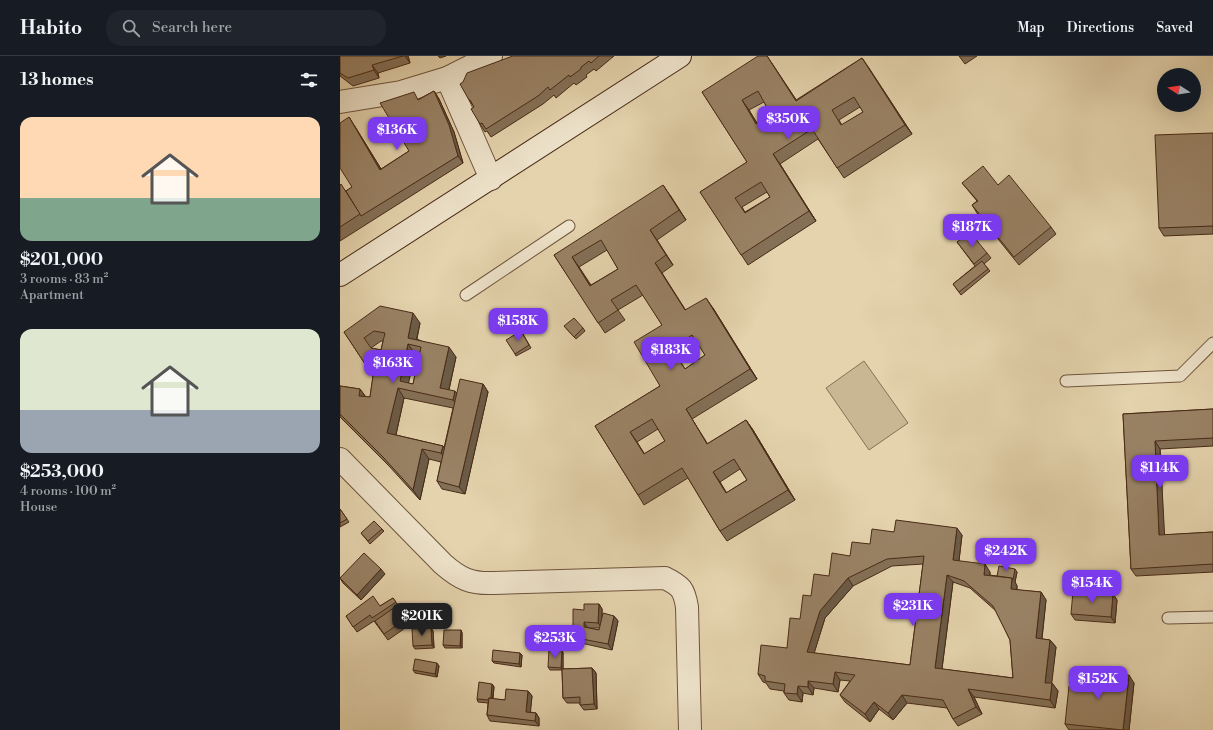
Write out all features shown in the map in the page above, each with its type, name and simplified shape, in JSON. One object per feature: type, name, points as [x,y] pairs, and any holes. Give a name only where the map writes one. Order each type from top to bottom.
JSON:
[{"type":"street","points":[[340,102],[401,92],[447,78],[491,56]]},
{"type":"street","points":[[340,275],[680,56]]},
{"type":"street","points":[[447,78],[490,179]]},
{"type":"street","points":[[340,459],[443,564],[454,574],[466,580],[480,584],[665,578],[677,584],[685,594],[687,607],[690,730]]},
{"type":"lane","points":[[466,295],[569,226]]},
{"type":"lane","points":[[1066,381],[1180,376],[1213,343]]},
{"type":"lane","points":[[1168,618],[1213,617]]},
{"type":"shaded area","points":[[864,361],[908,423],[869,450],[826,388]]},
{"type":"building","points":[[340,56],[403,56],[372,65],[374,70],[348,78],[340,73]]},
{"type":"building","points":[[512,56],[599,56],[591,63],[589,61],[581,67],[581,69],[570,77],[569,75],[550,90],[548,87],[538,96],[486,129],[482,123],[480,124],[471,109],[474,107],[460,84],[463,82],[467,73]]},
{"type":"building","points":[[758,56],[767,56],[796,101],[862,58],[905,125],[837,168],[812,129],[773,154],[809,211],[741,255],[700,192],[747,162],[702,92]],"holes":[[[758,91],[771,115],[756,124],[742,100]],[[854,97],[863,112],[841,125],[832,110]],[[761,182],[770,197],[745,213],[735,198]]]},
{"type":"building","points":[[434,91],[449,125],[458,156],[361,216],[346,191],[352,187],[340,168],[340,123],[349,117],[380,170],[409,151],[380,103],[414,92],[418,100]]},
{"type":"building","points":[[1213,133],[1213,226],[1159,228],[1155,135]]},
{"type":"building","points":[[983,166],[998,185],[1009,175],[1051,227],[1014,257],[972,205],[978,201],[962,183]]},
{"type":"building","points":[[341,184],[360,214],[340,227],[340,185]]},
{"type":"building","points":[[663,185],[679,210],[650,230],[666,255],[655,263],[685,310],[706,298],[750,369],[686,409],[707,444],[746,420],[788,490],[720,531],[682,468],[638,495],[595,426],[660,386],[634,342],[662,325],[636,285],[611,300],[618,310],[598,323],[554,255]],"holes":[[[601,240],[618,269],[590,286],[572,257]],[[692,335],[705,355],[685,369],[672,349]],[[652,419],[665,441],[644,454],[630,432]],[[734,459],[747,480],[726,493],[713,472]]]},
{"type":"building","points":[[970,232],[987,253],[974,264],[957,242]]},
{"type":"building","points":[[982,261],[988,269],[959,292],[953,284]]},
{"type":"building","points":[[380,306],[413,313],[408,338],[449,347],[440,388],[455,391],[453,400],[398,388],[387,433],[443,446],[441,453],[422,449],[413,490],[340,414],[340,386],[360,389],[359,396],[370,397],[373,376],[344,332]],"holes":[[[374,331],[385,333],[381,350],[371,348],[364,338]],[[408,344],[421,347],[413,384],[400,381]]]},
{"type":"building","points":[[574,318],[583,328],[574,337],[564,326]]},
{"type":"building","points":[[521,331],[529,345],[515,354],[506,340]]},
{"type":"building","points":[[460,379],[483,384],[459,487],[437,481]]},
{"type":"building","points":[[1213,409],[1213,438],[1155,441],[1159,535],[1213,532],[1213,564],[1131,569],[1123,414]]},
{"type":"building","points":[[340,509],[347,519],[340,523]]},
{"type":"building","points":[[896,520],[957,528],[953,560],[985,564],[984,575],[1012,578],[1011,589],[1041,592],[1036,638],[1050,640],[1045,683],[1052,683],[1050,700],[968,689],[976,707],[953,719],[943,700],[902,695],[888,713],[874,702],[865,714],[840,695],[855,675],[835,672],[833,684],[808,681],[808,687],[798,686],[797,694],[784,693],[785,684],[765,681],[765,676],[758,674],[761,645],[787,648],[790,618],[800,619],[803,595],[811,596],[814,574],[829,576],[832,553],[850,556],[852,542],[870,544],[872,529],[894,532]],"holes":[[[924,556],[910,665],[807,652],[820,611],[848,578],[887,559]],[[947,575],[964,581],[993,606],[1010,640],[1013,678],[935,668]]]},
{"type":"building","points":[[374,521],[382,529],[368,541],[361,533]]},
{"type":"building","points":[[364,553],[381,569],[357,595],[340,578]]},
{"type":"building","points":[[999,566],[1015,569],[1013,580],[1012,578],[997,576]]},
{"type":"building","points":[[1073,591],[1113,594],[1111,617],[1071,614]]},
{"type":"building","points":[[373,596],[380,606],[393,598],[396,602],[372,618],[370,615],[353,627],[346,616]]},
{"type":"building","points":[[584,604],[599,604],[598,623],[584,622],[584,627],[599,630],[603,613],[614,616],[608,644],[577,638],[579,628],[573,628],[573,609],[584,610]]},
{"type":"building","points":[[398,605],[407,618],[384,634],[375,621]]},
{"type":"building","points":[[431,628],[432,645],[413,646],[412,629]]},
{"type":"building","points":[[444,630],[461,630],[460,646],[443,645]]},
{"type":"building","points":[[493,650],[520,653],[519,664],[492,661]]},
{"type":"building","points":[[549,650],[562,650],[561,668],[548,667]]},
{"type":"building","points":[[415,659],[437,663],[435,674],[413,670]]},
{"type":"building","points":[[592,668],[594,704],[580,705],[580,697],[563,698],[562,669]]},
{"type":"building","points":[[1079,670],[1129,675],[1123,730],[1065,724],[1069,686],[1077,687]]},
{"type":"building","points":[[479,682],[492,684],[491,698],[488,700],[477,699]]},
{"type":"building","points":[[506,689],[528,691],[526,712],[536,713],[535,721],[487,715],[489,698],[505,700]]}]
